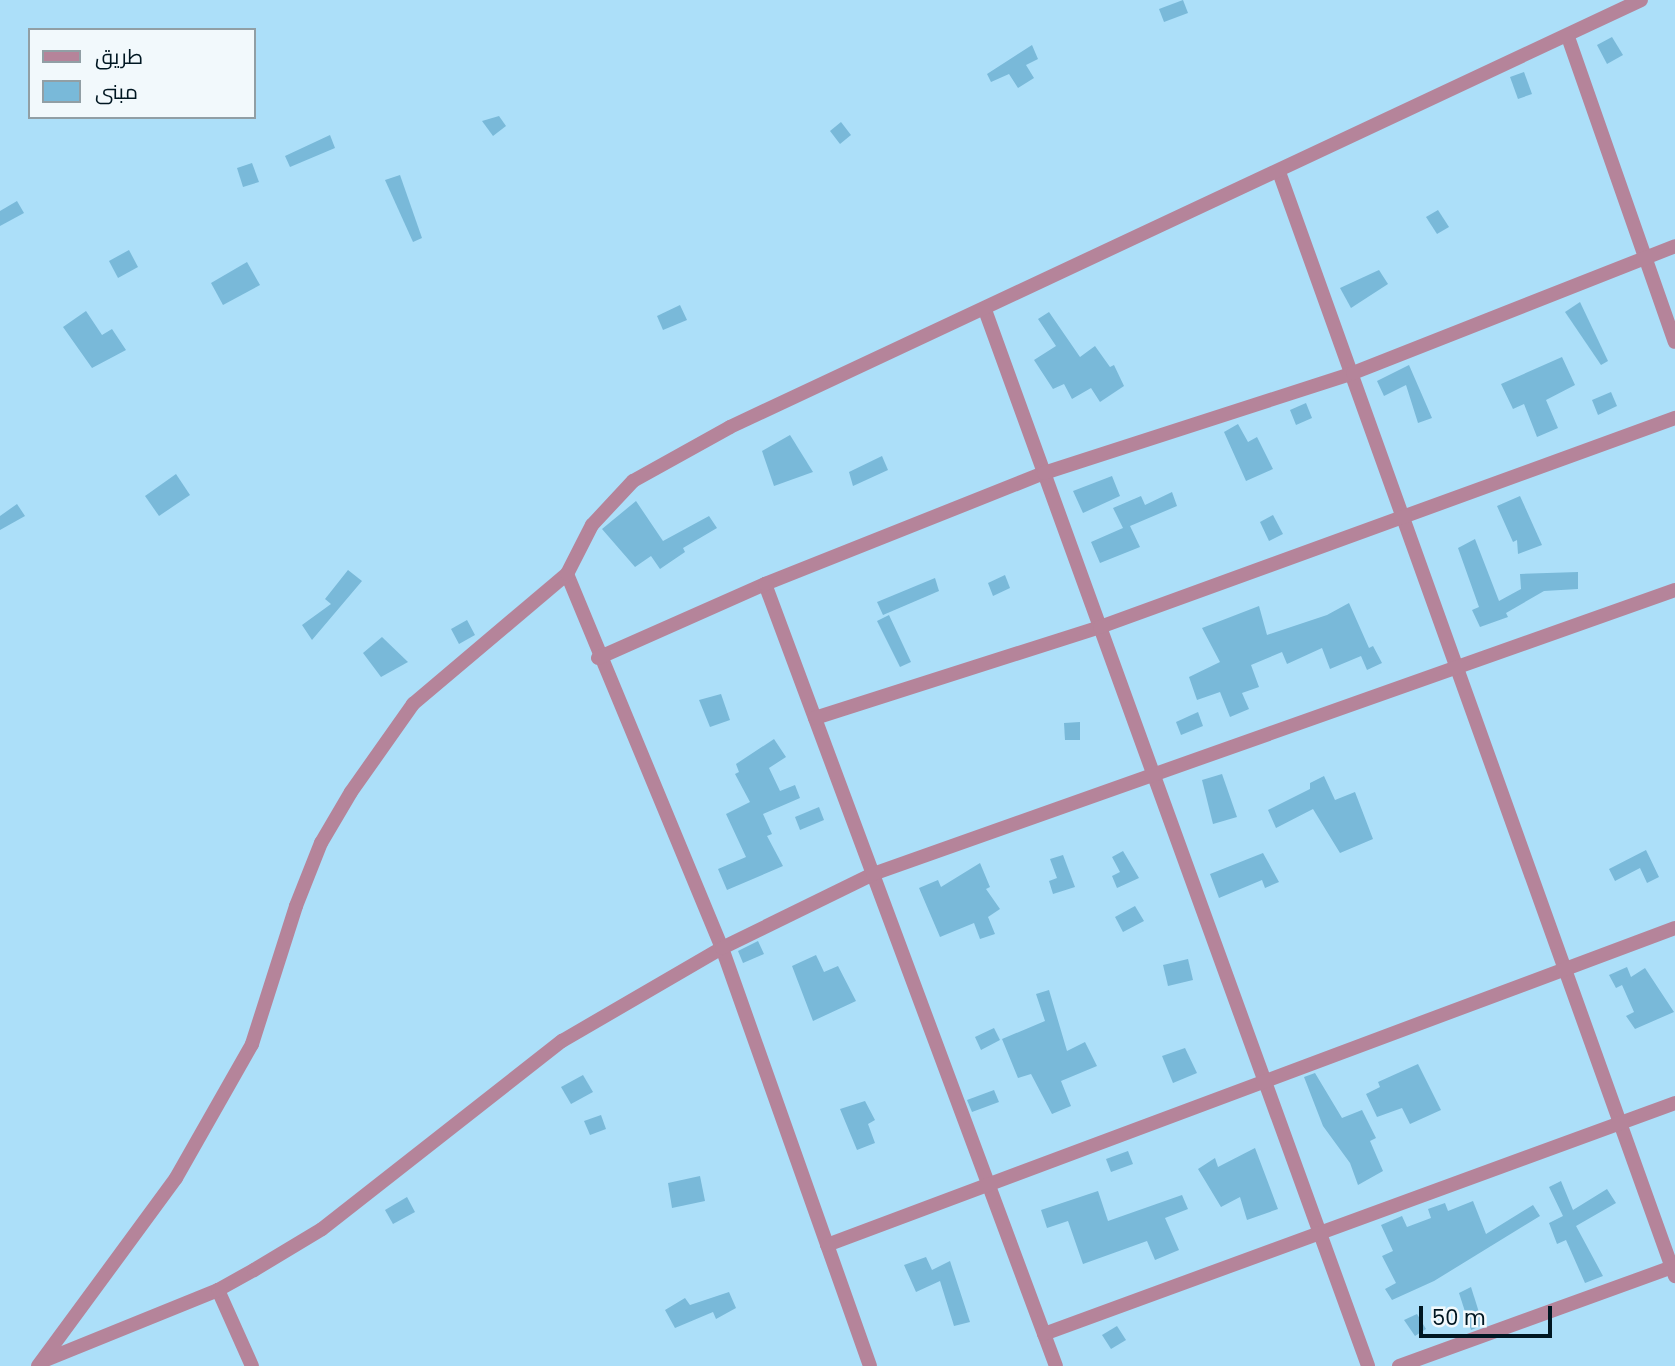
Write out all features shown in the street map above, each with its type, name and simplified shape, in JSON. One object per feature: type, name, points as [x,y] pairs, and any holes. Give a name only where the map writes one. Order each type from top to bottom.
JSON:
[{"type":"street","points":[[39,1364],[176,1178],[252,1044],[296,906],[321,843],[351,792],[413,704],[567,573],[592,525],[633,481],[730,427],[985,310],[1641,0]]},
{"type":"street","points":[[1567,37],[1642,257],[1675,342]]},
{"type":"street","points":[[1279,172],[1674,1270],[1399,1366]]},
{"type":"street","points":[[598,658],[765,584],[1044,473],[1353,373],[1675,246]]},
{"type":"street","points":[[985,310],[1368,1366]]},
{"type":"street","points":[[815,718],[1100,627],[1675,418]]},
{"type":"street","points":[[567,573],[598,658],[722,948],[870,1366]]},
{"type":"street","points":[[765,584],[1056,1366]]},
{"type":"street","points":[[39,1364],[218,1290],[322,1229],[562,1041],[722,948],[873,874],[1153,772],[1457,670],[1675,590]]},
{"type":"street","points":[[827,1245],[1675,928]]},
{"type":"street","points":[[1044,1334],[1319,1231],[1675,1103]]},
{"type":"street","points":[[218,1290],[252,1366]]},
{"type":"building","points":[[1183,0],[1188,13],[1164,22],[1159,9]]},
{"type":"building","points":[[1612,37],[1623,55],[1607,64],[1597,45]]},
{"type":"building","points":[[1032,45],[1038,59],[1026,65],[1034,78],[1018,88],[1009,74],[991,82],[987,74]]},
{"type":"building","points":[[1524,72],[1532,94],[1518,99],[1510,77]]},
{"type":"building","points":[[499,116],[506,126],[493,136],[482,121]]},
{"type":"building","points":[[841,122],[851,135],[840,144],[830,131]]},
{"type":"building","points":[[330,135],[335,148],[290,167],[285,156]]},
{"type":"building","points":[[252,163],[259,182],[243,187],[237,168]]},
{"type":"building","points":[[400,175],[422,238],[413,242],[385,180]]},
{"type":"building","points":[[17,201],[24,213],[0,226],[0,211]]},
{"type":"building","points":[[1438,210],[1449,227],[1437,234],[1426,217]]},
{"type":"building","points":[[129,250],[138,267],[118,278],[109,261]]},
{"type":"building","points":[[247,262],[260,285],[223,305],[211,283]]},
{"type":"building","points":[[1379,270],[1388,284],[1351,308],[1340,288]]},
{"type":"building","points":[[1580,302],[1608,361],[1601,365],[1565,312]]},
{"type":"building","points":[[680,305],[687,320],[663,330],[657,316]]},
{"type":"building","points":[[86,311],[102,335],[112,329],[126,350],[92,368],[63,327]]},
{"type":"building","points":[[1049,312],[1080,357],[1095,346],[1110,367],[1114,365],[1124,386],[1100,402],[1091,388],[1072,399],[1064,384],[1053,389],[1034,360],[1056,346],[1038,319]]},
{"type":"building","points":[[1562,357],[1575,385],[1546,400],[1558,428],[1537,437],[1524,404],[1513,409],[1501,384]]},
{"type":"building","points":[[1409,365],[1432,418],[1418,423],[1406,385],[1384,396],[1377,381]]},
{"type":"building","points":[[1611,392],[1617,406],[1598,415],[1592,400]]},
{"type":"building","points":[[1306,403],[1312,418],[1296,425],[1290,410]]},
{"type":"building","points":[[1238,424],[1248,442],[1257,437],[1273,469],[1246,481],[1224,432]]},
{"type":"building","points":[[790,435],[813,472],[774,486],[762,451]]},
{"type":"building","points":[[882,456],[888,470],[853,486],[849,472]]},
{"type":"building","points":[[176,474],[190,495],[159,516],[145,496]]},
{"type":"building","points":[[1112,476],[1120,496],[1083,513],[1073,491]]},
{"type":"building","points":[[1172,492],[1177,506],[1130,526],[1140,547],[1100,563],[1091,542],[1123,528],[1113,508],[1141,496],[1145,505]]},
{"type":"building","points":[[1520,496],[1542,545],[1518,554],[1517,540],[1513,542],[1497,506]]},
{"type":"building","points":[[636,501],[663,541],[709,516],[717,528],[683,548],[685,552],[660,569],[651,556],[635,567],[602,529]]},
{"type":"building","points":[[17,504],[25,516],[0,530],[0,516]]},
{"type":"building","points":[[1273,515],[1283,534],[1269,541],[1260,522]]},
{"type":"building","points":[[1475,539],[1499,601],[1521,589],[1520,574],[1578,572],[1578,589],[1544,591],[1506,613],[1508,617],[1480,627],[1472,610],[1479,607],[1458,548]]},
{"type":"building","points":[[348,570],[362,581],[312,640],[302,625],[331,604],[325,599]]},
{"type":"building","points":[[1005,575],[1010,588],[993,596],[988,583]]},
{"type":"building","points":[[935,578],[939,591],[883,615],[877,602]]},
{"type":"building","points":[[1349,603],[1369,648],[1373,646],[1382,663],[1367,670],[1361,656],[1330,669],[1322,648],[1287,664],[1282,652],[1251,665],[1259,687],[1242,693],[1249,709],[1230,717],[1220,692],[1197,700],[1189,677],[1220,662],[1202,628],[1259,606],[1267,635],[1327,615]]},
{"type":"building","points":[[889,615],[911,662],[900,667],[877,621]]},
{"type":"building","points":[[467,620],[475,635],[459,644],[451,629]]},
{"type":"building","points":[[382,637],[408,662],[381,677],[363,653]]},
{"type":"building","points":[[721,694],[730,720],[710,727],[699,700]]},
{"type":"building","points":[[1198,712],[1203,726],[1181,735],[1176,722]]},
{"type":"building","points":[[1080,722],[1080,740],[1065,740],[1064,723]]},
{"type":"building","points":[[774,739],[786,757],[769,768],[780,791],[795,785],[800,798],[763,814],[772,834],[767,836],[783,866],[727,890],[718,869],[746,857],[726,814],[750,802],[735,774],[739,772],[736,764]]},
{"type":"building","points":[[1222,774],[1237,817],[1213,824],[1202,780]]},
{"type":"building","points":[[1324,776],[1335,800],[1355,792],[1373,839],[1340,853],[1313,809],[1276,828],[1268,810],[1310,789],[1310,783]]},
{"type":"building","points":[[819,807],[824,820],[800,830],[795,817]]},
{"type":"building","points":[[1646,850],[1659,877],[1647,883],[1640,868],[1615,881],[1609,869]]},
{"type":"building","points":[[1123,851],[1139,878],[1117,888],[1112,876],[1120,872],[1112,857]]},
{"type":"building","points":[[1263,853],[1279,882],[1265,888],[1262,880],[1219,898],[1210,874]]},
{"type":"building","points":[[1063,855],[1075,887],[1053,894],[1049,881],[1057,878],[1050,859]]},
{"type":"building","points":[[980,863],[990,887],[986,889],[1000,909],[988,917],[995,934],[980,939],[974,923],[940,937],[919,888],[938,880],[941,887]]},
{"type":"building","points":[[1135,906],[1144,921],[1123,932],[1115,917]]},
{"type":"building","points":[[758,941],[764,954],[743,963],[738,951]]},
{"type":"building","points":[[816,955],[824,972],[838,966],[856,1001],[813,1021],[792,966]]},
{"type":"building","points":[[1188,959],[1193,980],[1168,986],[1163,965]]},
{"type":"building","points":[[1627,967],[1631,977],[1645,968],[1674,1012],[1635,1029],[1626,1016],[1634,1012],[1622,985],[1616,988],[1609,975]]},
{"type":"building","points":[[1049,990],[1067,1051],[1085,1042],[1097,1066],[1061,1081],[1071,1106],[1052,1114],[1031,1074],[1018,1078],[1002,1039],[1045,1021],[1036,994]]},
{"type":"building","points":[[994,1028],[1000,1040],[981,1050],[975,1037]]},
{"type":"building","points":[[1185,1048],[1197,1073],[1173,1083],[1162,1056]]},
{"type":"building","points":[[1418,1064],[1441,1110],[1410,1124],[1402,1108],[1377,1117],[1366,1094],[1380,1087],[1378,1082]]},
{"type":"building","points":[[1315,1073],[1342,1118],[1362,1110],[1376,1138],[1370,1141],[1383,1171],[1358,1185],[1350,1163],[1323,1126],[1304,1077]]},
{"type":"building","points":[[583,1075],[593,1092],[571,1104],[561,1087]]},
{"type":"building","points":[[994,1090],[999,1102],[972,1112],[967,1100]]},
{"type":"building","points":[[865,1101],[875,1120],[868,1124],[875,1143],[857,1150],[840,1109]]},
{"type":"building","points":[[601,1115],[606,1129],[590,1135],[584,1121]]},
{"type":"building","points":[[1255,1148],[1278,1209],[1247,1220],[1240,1197],[1221,1207],[1198,1169],[1215,1158],[1218,1167]]},
{"type":"building","points":[[1128,1151],[1133,1164],[1111,1172],[1106,1159]]},
{"type":"building","points":[[700,1176],[705,1201],[672,1208],[668,1183]]},
{"type":"building","points":[[1561,1181],[1573,1210],[1607,1189],[1616,1203],[1576,1226],[1603,1276],[1585,1283],[1566,1240],[1557,1244],[1549,1223],[1563,1216],[1549,1187]]},
{"type":"building","points":[[1098,1191],[1108,1221],[1182,1195],[1188,1209],[1165,1218],[1179,1250],[1155,1260],[1147,1241],[1083,1264],[1068,1221],[1047,1228],[1041,1210]]},
{"type":"building","points":[[407,1197],[415,1212],[393,1224],[385,1210]]},
{"type":"building","points":[[1473,1201],[1486,1234],[1533,1205],[1540,1216],[1434,1281],[1392,1300],[1385,1289],[1396,1283],[1382,1256],[1393,1251],[1381,1225],[1402,1216],[1407,1227],[1431,1218],[1428,1209],[1445,1203],[1448,1211]]},
{"type":"building","points":[[926,1257],[932,1270],[950,1261],[970,1322],[954,1326],[940,1281],[916,1292],[904,1265]]},
{"type":"building","points":[[1471,1287],[1483,1325],[1471,1330],[1459,1293]]},
{"type":"building","points":[[729,1292],[736,1308],[716,1319],[713,1312],[675,1328],[665,1310],[685,1298],[690,1305]]},
{"type":"building","points":[[1417,1314],[1426,1329],[1415,1336],[1404,1320]]},
{"type":"building","points":[[1117,1326],[1126,1340],[1111,1349],[1102,1335]]}]
